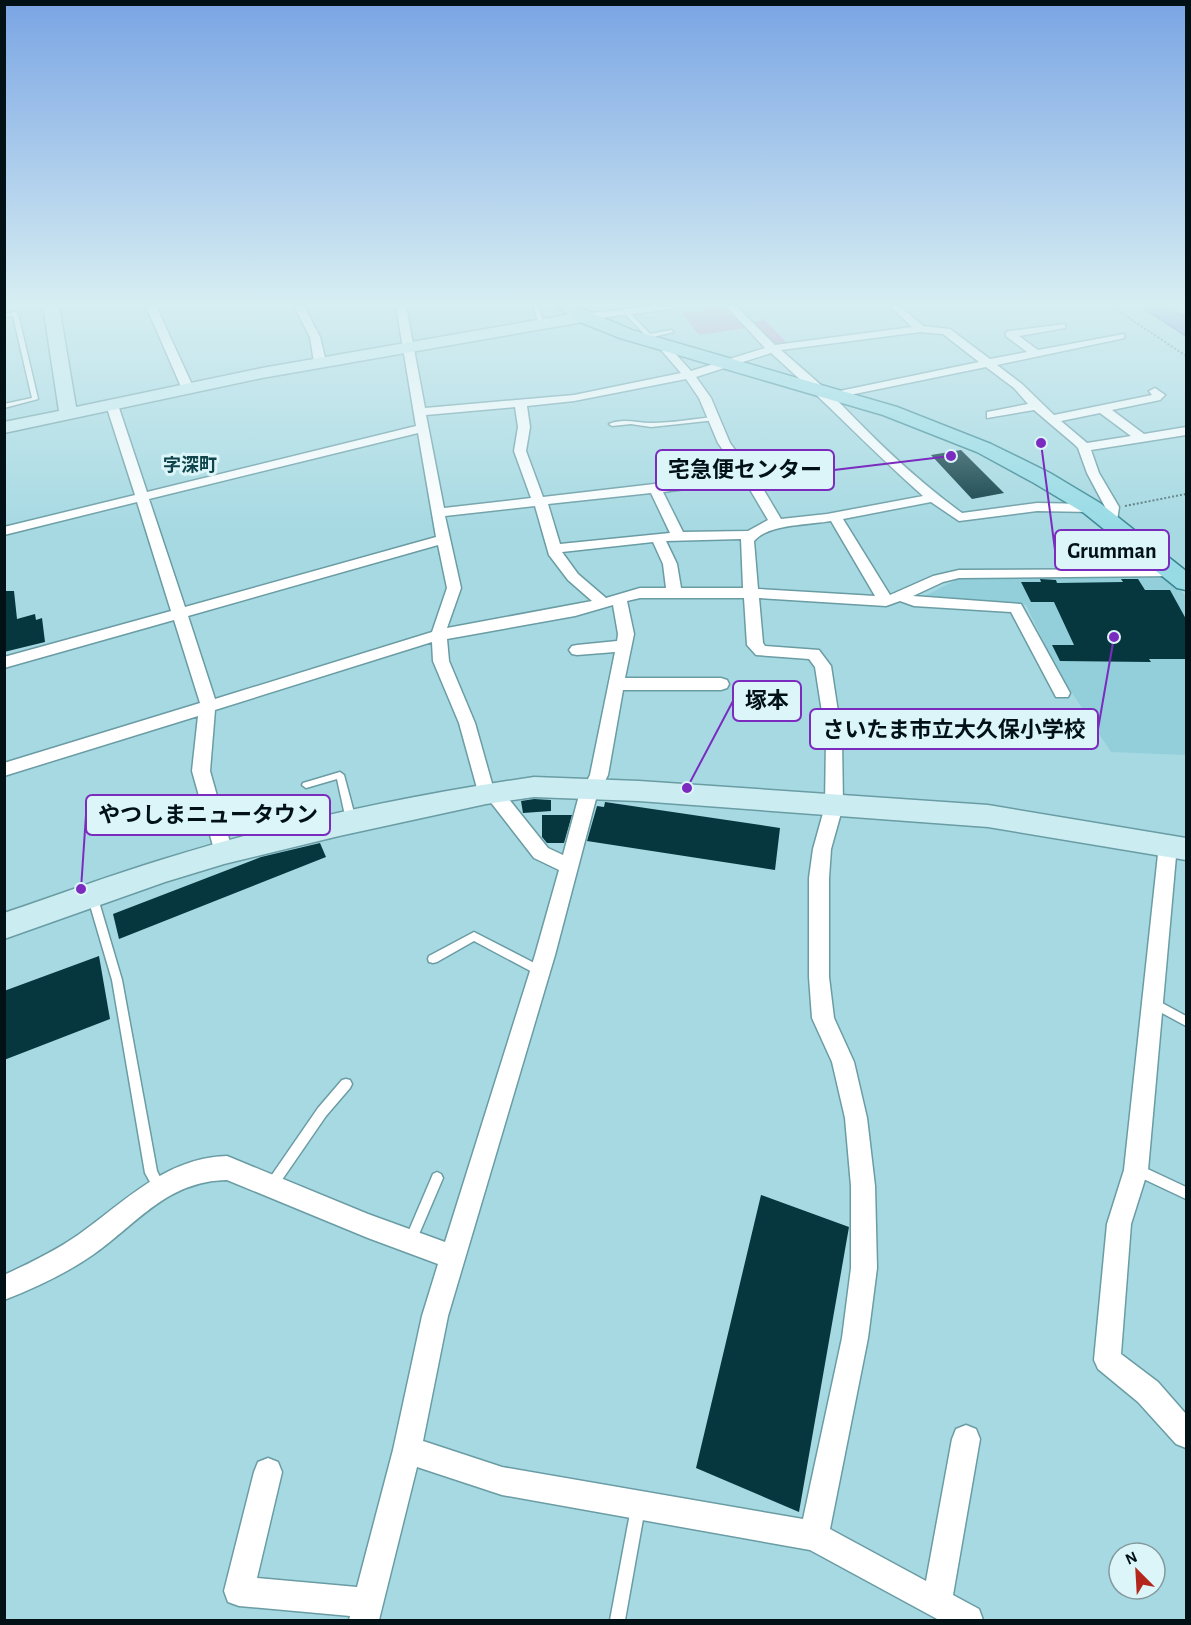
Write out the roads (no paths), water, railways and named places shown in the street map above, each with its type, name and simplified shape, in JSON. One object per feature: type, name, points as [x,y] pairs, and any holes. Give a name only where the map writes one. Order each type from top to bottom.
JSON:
[{"type":"main road","points":[[789,382],[921,422],[984,448],[1104,512],[1180,577]]},
{"type":"street","points":[[63,382],[68,414]]},
{"type":"street","points":[[185,382],[188,389]]},
{"type":"street","points":[[4,428],[223,382]]},
{"type":"street","points":[[414,382],[454,588],[439,635],[443,666],[467,723],[490,794],[541,853],[569,866]]},
{"type":"street","points":[[420,412],[574,398],[655,382]]},
{"type":"street","points":[[694,382],[707,401],[724,443],[774,518],[774,523]]},
{"type":"street","points":[[814,382],[828,393],[872,444],[952,514],[961,518],[1037,507],[1104,512],[1084,447],[1012,382]]},
{"type":"street","points":[[828,393],[890,382]]},
{"type":"street","points":[[1052,419],[1158,397],[1155,391]]},
{"type":"street","points":[[268,1472],[239,1591],[366,1612],[407,1450],[434,1323],[452,1257],[540,971],[587,799],[598,775],[627,629],[611,602],[567,571],[553,549],[539,500],[520,451],[524,427],[521,404]]},
{"type":"street","points":[[112,405],[209,707],[201,771],[224,853]]},
{"type":"street","points":[[991,414],[1036,406]]},
{"type":"street","points":[[1103,409],[1142,438]]},
{"type":"street","points":[[4,531],[423,428]]},
{"type":"street","points":[[1084,447],[1186,431]]},
{"type":"street","points":[[438,513],[539,500],[656,490],[748,477]]},
{"type":"street","points":[[656,490],[678,536]]},
{"type":"street","points":[[553,549],[612,541],[678,536],[751,535],[774,523],[788,524],[933,498]]},
{"type":"street","points":[[836,516],[892,598]]},
{"type":"street","points":[[751,535],[746,544],[755,645],[761,651],[814,654],[823,666],[833,728],[834,806],[822,849],[819,878],[819,977],[823,1018],[843,1062],[856,1118],[863,1186],[864,1268],[855,1338],[814,1536]]},
{"type":"street","points":[[658,538],[670,564],[674,592]]},
{"type":"street","points":[[4,663],[444,539]]},
{"type":"street","points":[[892,598],[938,579],[959,574],[1180,577]]},
{"type":"street","points":[[4,770],[439,635],[611,602],[640,593],[749,593],[892,598],[1016,607],[1062,693]]},
{"type":"street","points":[[577,650],[624,646]]},
{"type":"street","points":[[616,684],[721,684]]},
{"type":"street","points":[[4,926],[224,853],[351,823],[534,787],[593,788],[988,816],[1177,847],[1153,1003],[1136,1170],[1119,1224],[1107,1360],[1148,1392],[1186,1434]]},
{"type":"street","points":[[4,1288],[85,1245],[159,1187],[203,1169],[217,1167],[226,1167],[452,1257]]},
{"type":"street","points":[[937,1603],[966,1438]]},
{"type":"street","points":[[407,1450],[502,1481],[814,1536],[968,1620]]},
{"type":"lane","points":[[4,406],[34,399],[30,382]]},
{"type":"lane","points":[[612,424],[631,422],[651,425],[714,419]]},
{"type":"lane","points":[[833,728],[935,730]]},
{"type":"lane","points":[[306,785],[339,775],[351,823]]},
{"type":"lane","points":[[92,895],[117,980],[151,1173],[159,1187]]},
{"type":"lane","points":[[433,959],[474,936],[540,971]]},
{"type":"lane","points":[[1153,1003],[1186,1021]]},
{"type":"lane","points":[[271,1186],[322,1112],[346,1084]]},
{"type":"lane","points":[[1136,1170],[1186,1193]]},
{"type":"lane","points":[[410,1242],[437,1178]]},
{"type":"lane","points":[[617,1620],[638,1505]]},
{"type":"place","name":"Grumman","points":[[1041,443]]},
{"type":"place","name":"宅急便センター","points":[[951,456]]},
{"type":"place","name":"さいたま市立大久保小学校","points":[[1114,637]]},
{"type":"place","name":"塚本","points":[[687,788]]},
{"type":"place","name":"やつしまニュータウン","points":[[81,889]]},
{"type":"district","name":"字深町","points":[[190,466]]}]
